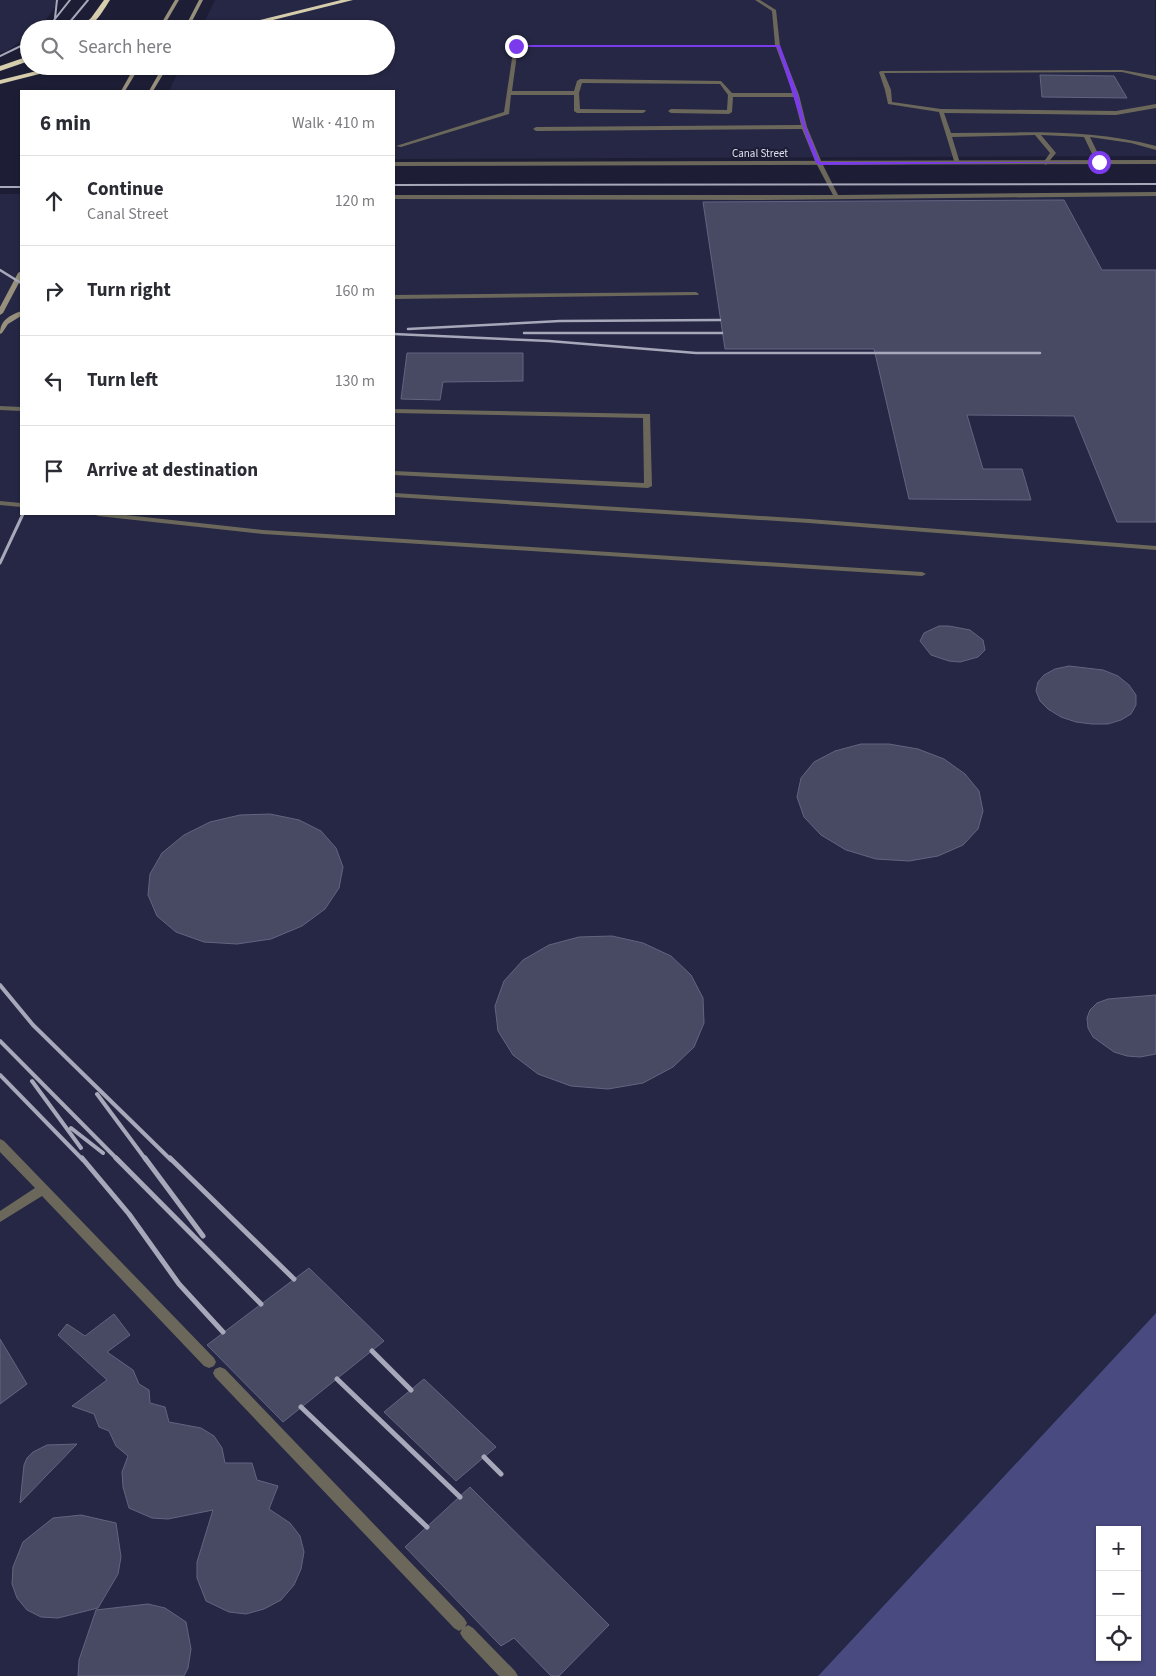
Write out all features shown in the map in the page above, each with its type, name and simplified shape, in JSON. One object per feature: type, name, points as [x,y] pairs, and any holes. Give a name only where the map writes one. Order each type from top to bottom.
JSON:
[{"type":"highway","points":[[92,20],[107,0]]},
{"type":"highway","points":[[265,20],[350,0]]},
{"type":"highway","points":[[0,69],[20,61]]},
{"type":"highway","points":[[0,82],[29,75]]},
{"type":"main road","points":[[165,20],[177,0]]},
{"type":"main road","points":[[191,20],[201,0]]},
{"type":"main road","points":[[125,90],[133,75]]},
{"type":"main road","points":[[152,90],[161,75]]},
{"type":"main road","points":[[5,323],[0,315],[20,275]]},
{"type":"main road","points":[[0,332],[5,323],[20,314]]},
{"type":"street","points":[[757,0],[774,10],[778,46],[796,95],[804,127],[836,197]]},
{"type":"street","points":[[399,146],[507,113],[516,46],[778,46]]},
{"type":"street","points":[[1156,78],[1122,71],[881,72],[888,90],[890,103],[941,111],[1116,113],[1156,106]]},
{"type":"street","points":[[643,111],[577,111],[576,93],[580,81],[721,83],[731,95],[729,112],[671,111]]},
{"type":"street","points":[[509,93],[576,93]]},
{"type":"street","points":[[731,95],[796,95]]},
{"type":"street","points":[[941,111],[956,163]]},
{"type":"street","points":[[536,129],[804,127]]},
{"type":"street","points":[[948,135],[1086,134],[1114,138],[1156,148]]},
{"type":"street","points":[[1086,134],[1099,162]]},
{"type":"street","points":[[1038,135],[1053,153],[1046,163]]},
{"type":"street","name":"Canal Street","points":[[395,164],[1156,162]]},
{"type":"street","points":[[395,197],[836,197],[1156,194]]},
{"type":"street","points":[[395,297],[696,294]]},
{"type":"street","points":[[0,408],[20,409]]},
{"type":"street","points":[[395,411],[647,416],[648,486],[395,473]]},
{"type":"street","points":[[395,495],[809,521],[1156,548]]},
{"type":"street","points":[[0,503],[20,505]]},
{"type":"street","points":[[107,515],[263,532],[922,574]]},
{"type":"street","points":[[0,1144],[209,1362]]},
{"type":"street","points":[[0,1217],[43,1188]]},
{"type":"street","points":[[220,1374],[510,1676]]},
{"type":"shaded area","points":[[0,0],[60,0],[46,20],[20,20],[20,42],[7,51],[0,53]]},
{"type":"shaded area","points":[[215,0],[1155,0],[1156,156],[395,159],[395,90],[169,90],[177,75],[395,75],[395,20],[205,20]]},
{"type":"shaded area","points":[[0,194],[20,194],[20,515],[395,515],[395,195],[1156,196],[1156,1313],[818,1676],[0,1676]]},
{"type":"shaded area","points":[[1156,1313],[1156,1676],[818,1676]]},
{"type":"building","points":[[1040,75],[1114,76],[1127,98],[1042,97]]},
{"type":"building","points":[[1064,200],[1102,270],[1156,270],[1156,522],[1117,522],[1074,416],[967,415],[983,469],[1022,469],[1031,500],[909,499],[874,349],[725,349],[703,202]]},
{"type":"building","points":[[407,353],[523,353],[523,381],[443,382],[440,400],[401,399]]},
{"type":"building","points":[[939,626],[970,630],[983,640],[985,650],[978,657],[960,662],[949,661],[931,655],[920,641],[924,633]]},
{"type":"building","points":[[1069,666],[1103,670],[1118,676],[1129,685],[1136,695],[1136,705],[1131,714],[1121,720],[1108,724],[1092,724],[1076,722],[1061,717],[1048,709],[1040,701],[1036,691],[1038,682],[1044,675],[1055,669]]},
{"type":"building","points":[[861,744],[889,744],[918,749],[944,759],[965,774],[979,791],[983,811],[978,829],[963,845],[938,856],[909,861],[876,859],[846,850],[821,835],[804,817],[797,797],[801,778],[814,762],[835,751]]},
{"type":"building","points":[[270,814],[299,820],[321,831],[336,848],[343,867],[339,888],[325,909],[302,926],[271,939],[237,944],[204,942],[176,932],[157,916],[148,895],[150,874],[162,853],[184,835],[210,822],[240,815]]},
{"type":"building","points":[[612,936],[643,943],[671,956],[691,975],[703,998],[704,1023],[694,1047],[673,1067],[643,1083],[608,1089],[571,1086],[538,1074],[513,1055],[498,1031],[495,1006],[504,981],[523,960],[549,945],[579,937]]},
{"type":"building","points":[[1156,995],[1156,1054],[1140,1057],[1127,1056],[1114,1052],[1093,1037],[1088,1028],[1087,1018],[1090,1010],[1097,1003],[1108,999]]},
{"type":"building","points":[[309,1268],[384,1341],[283,1422],[207,1345]]},
{"type":"building","points":[[114,1314],[130,1335],[107,1352],[133,1370],[139,1384],[149,1390],[150,1403],[165,1407],[169,1422],[201,1428],[214,1436],[222,1448],[225,1463],[252,1463],[257,1480],[278,1486],[269,1509],[290,1523],[300,1536],[304,1552],[301,1569],[294,1585],[281,1600],[264,1609],[246,1614],[229,1612],[206,1601],[197,1578],[197,1562],[213,1510],[168,1519],[152,1518],[129,1508],[123,1487],[122,1472],[128,1456],[116,1446],[109,1431],[99,1427],[94,1414],[72,1406],[107,1380],[58,1335],[67,1324],[85,1336]]},
{"type":"building","points":[[0,1339],[27,1384],[0,1404]]},
{"type":"building","points":[[424,1379],[496,1447],[456,1481],[384,1412]]},
{"type":"building","points":[[77,1444],[20,1503],[24,1465],[27,1458],[33,1452],[47,1445]]},
{"type":"building","points":[[470,1487],[609,1625],[559,1676],[551,1676],[514,1638],[501,1646],[405,1547]]},
{"type":"building","points":[[81,1515],[116,1523],[121,1557],[118,1574],[98,1608],[58,1618],[41,1617],[27,1610],[17,1598],[12,1584],[13,1567],[23,1542],[53,1518]]},
{"type":"building","points":[[148,1604],[165,1608],[186,1622],[191,1649],[188,1668],[184,1676],[78,1676],[79,1660],[96,1610]]},
{"type":"railway","points":[[55,18],[57,0]]},
{"type":"railway","points":[[54,20],[70,0]]},
{"type":"railway","points":[[71,20],[88,0]]},
{"type":"railway","points":[[0,56],[20,46]]},
{"type":"railway","points":[[395,185],[1156,184]]},
{"type":"railway","points":[[0,187],[20,187]]},
{"type":"railway","points":[[0,270],[20,282]]},
{"type":"railway","points":[[408,329],[560,321],[720,320]]},
{"type":"railway","points":[[524,333],[722,333]]},
{"type":"railway","points":[[395,334],[549,341],[696,353],[1040,353]]},
{"type":"railway","points":[[0,563],[23,515]]},
{"type":"railway","points":[[0,985],[33,1025],[171,1160]]},
{"type":"railway","points":[[0,1041],[118,1160]]},
{"type":"railway","points":[[0,1075],[83,1160]]},
{"type":"railway","points":[[32,1081],[81,1148]]},
{"type":"railway","points":[[97,1094],[146,1160]]},
{"type":"railway","points":[[71,1128],[103,1153]]},
{"type":"railway","points":[[82,1158],[129,1214],[179,1284],[223,1332]]},
{"type":"railway","points":[[116,1158],[261,1304]]},
{"type":"railway","points":[[145,1158],[203,1236]]},
{"type":"railway","points":[[170,1158],[294,1279]]},
{"type":"railway","points":[[372,1351],[411,1390]]},
{"type":"railway","points":[[337,1379],[460,1497]]},
{"type":"railway","points":[[301,1407],[427,1527]]},
{"type":"railway","points":[[484,1457],[501,1474]]},
{"type":"route","points":[[516,46],[778,46],[796,95],[804,127],[819,163],[1099,162]]}]
